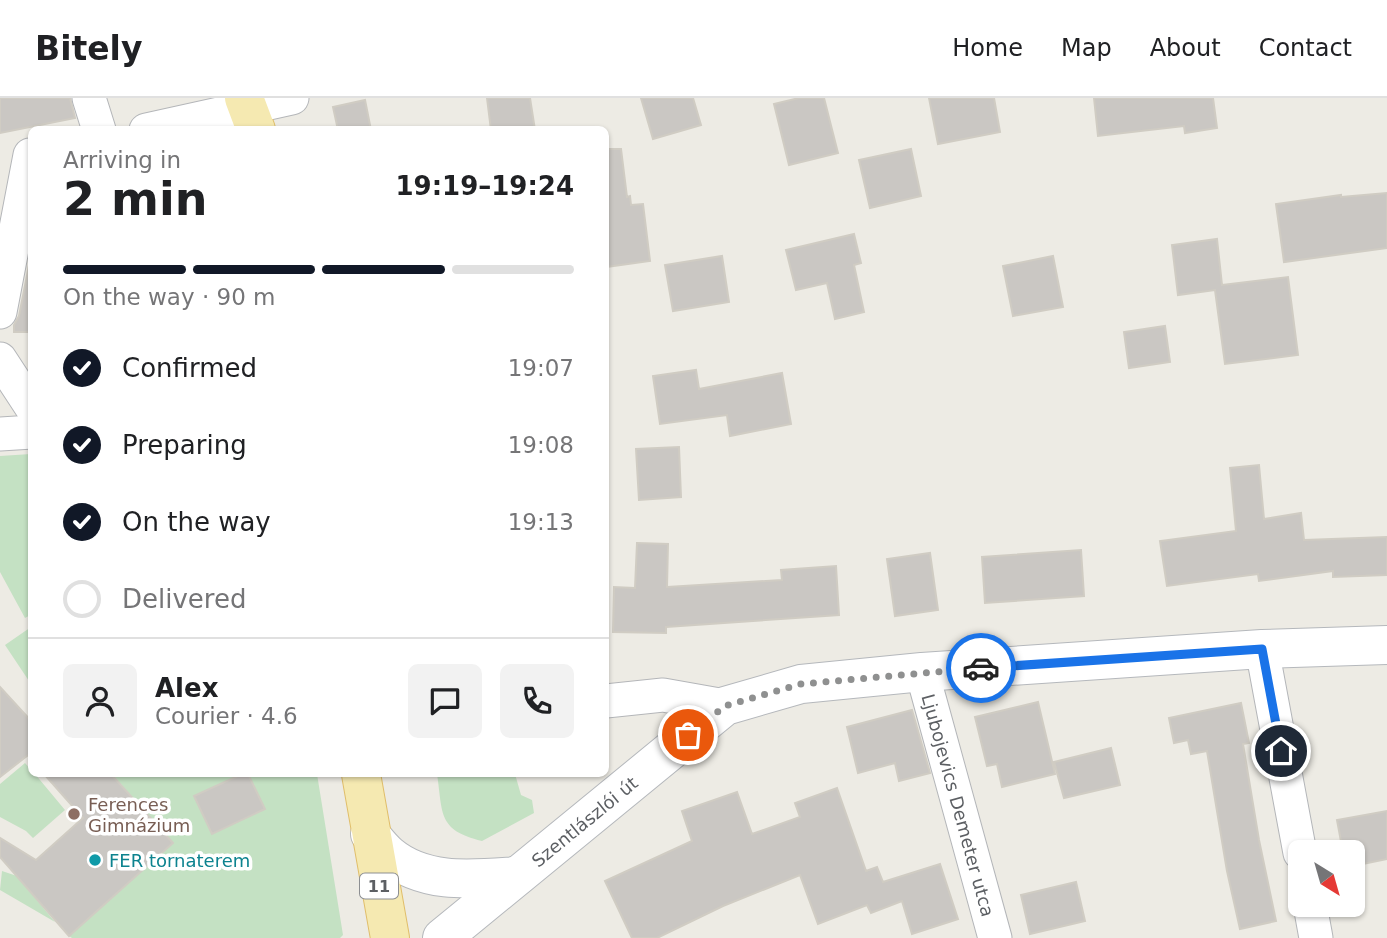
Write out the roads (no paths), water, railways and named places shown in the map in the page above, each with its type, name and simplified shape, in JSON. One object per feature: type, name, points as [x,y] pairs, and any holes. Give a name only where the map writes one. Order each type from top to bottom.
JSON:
[{"type":"main road","name":"Szentlászlói út","points":[[442,938],[725,706],[801,684],[922,672],[1262,649],[1387,645]]},
{"type":"main road","name":"11","points":[[361,777],[390,938]]},
{"type":"main road","points":[[370,834],[389,856],[422,874],[457,880],[517,876]]},
{"type":"street","points":[[89,98],[98,126]]},
{"type":"street","points":[[169,126],[250,112],[292,98]]},
{"type":"street","points":[[0,312],[21,157]]},
{"type":"street","points":[[0,359],[28,402]]},
{"type":"street","points":[[0,434],[28,432]]},
{"type":"street","points":[[1262,649],[1298,840]]},
{"type":"street","name":"Ljubojevics Demeter utca","points":[[922,672],[995,938]]},
{"type":"street","name":"Szentlászlói út","points":[[609,701],[663,695],[725,706]]},
{"type":"street","points":[[1312,917],[1316,938]]},
{"type":"place","name":"Ferences Gimnázium","points":[[74,814]]},
{"type":"place","name":"FER tornaterem","points":[[95,860]]}]
